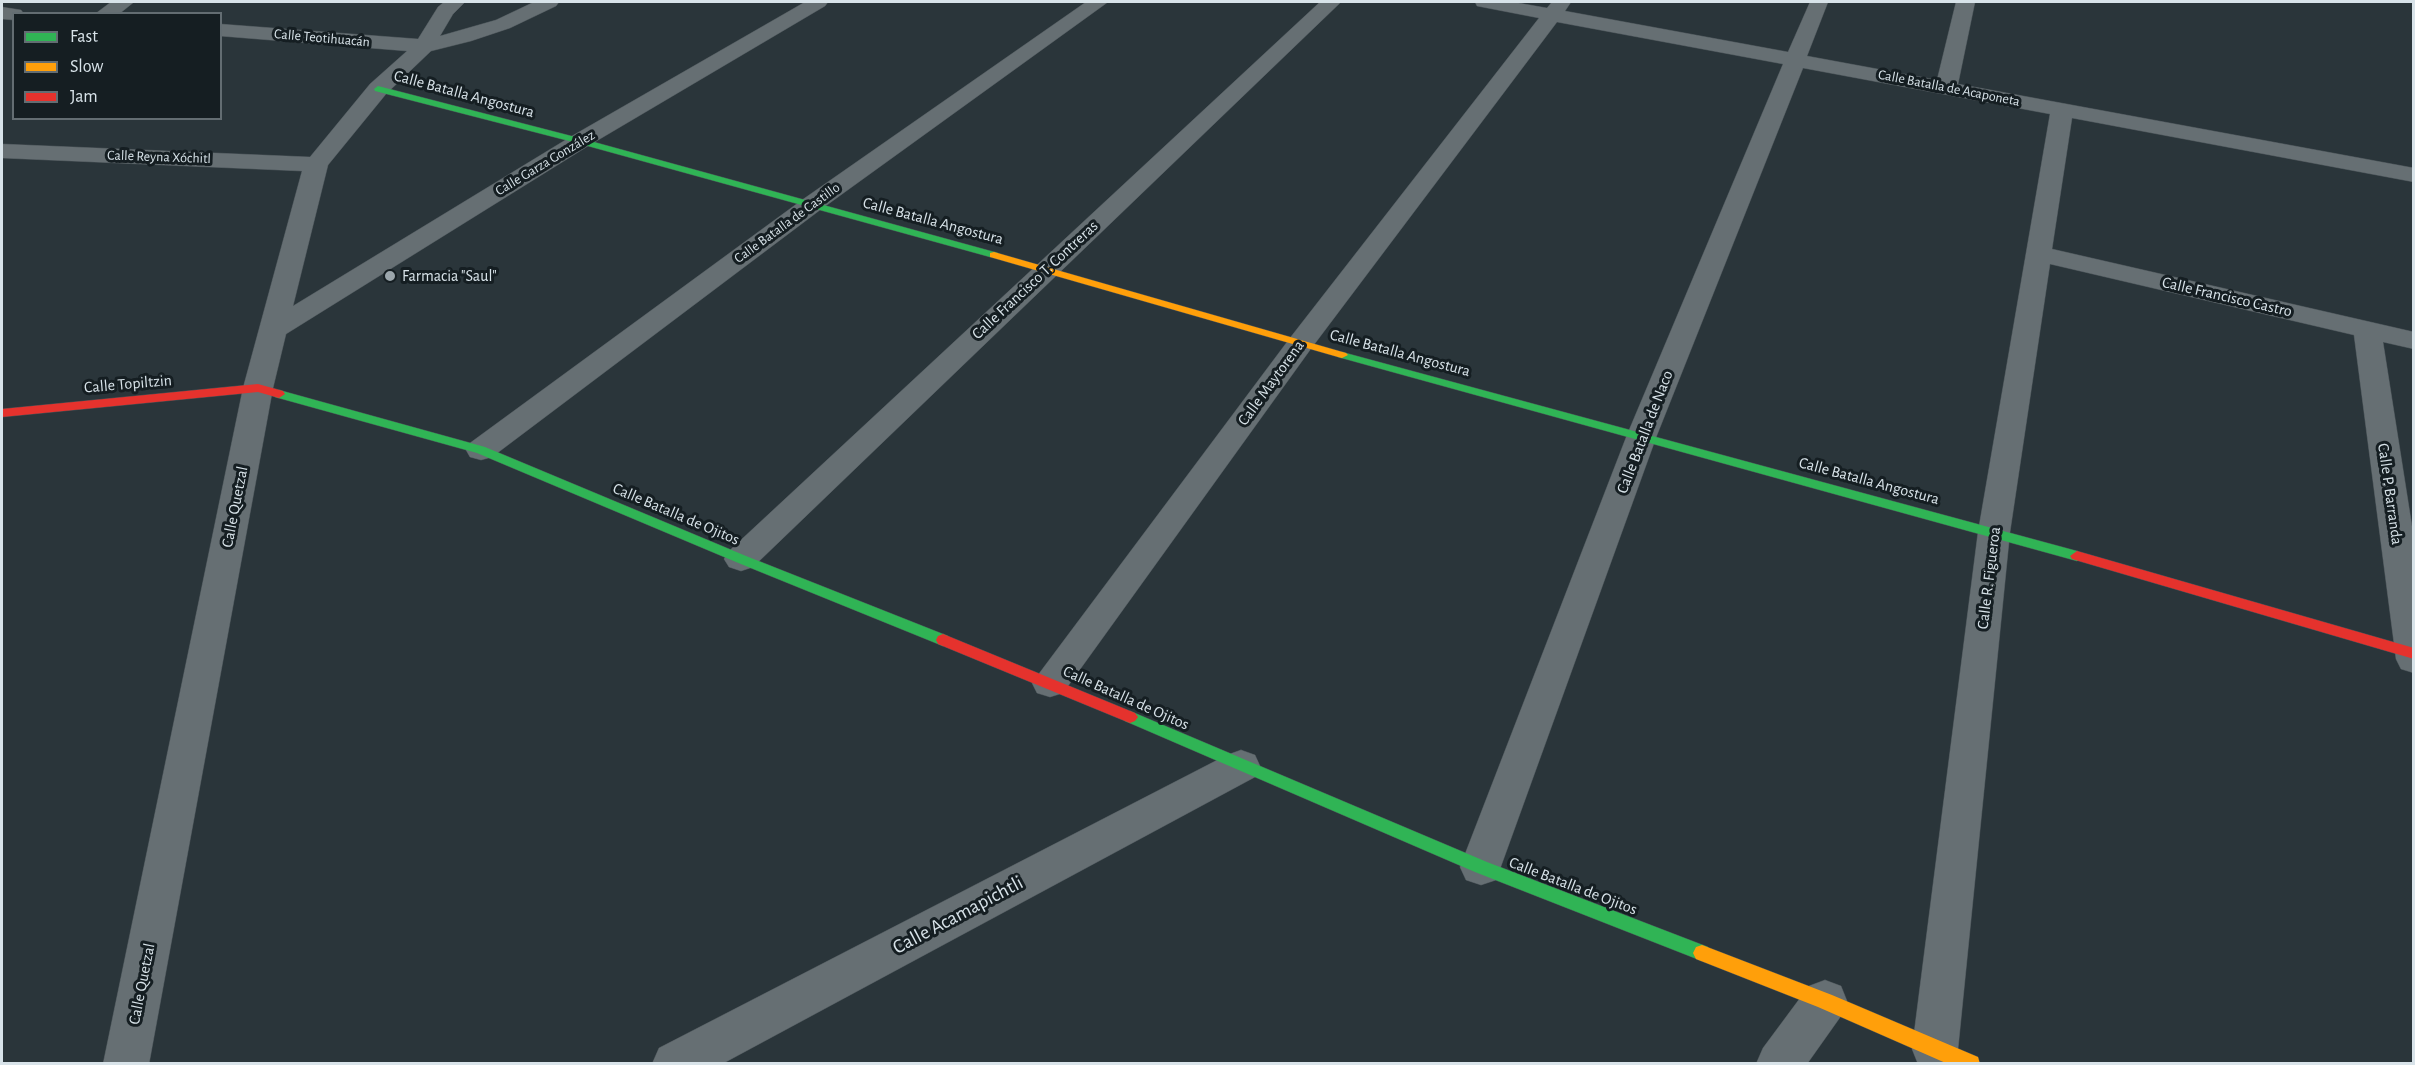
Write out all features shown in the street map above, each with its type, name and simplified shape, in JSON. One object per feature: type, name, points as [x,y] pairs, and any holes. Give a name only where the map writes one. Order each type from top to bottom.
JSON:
[{"type":"street","points":[[108,12],[124,2]]},
{"type":"street","name":"Calle Quetzal","points":[[126,1064],[258,388],[316,164],[378,89],[424,46],[445,11],[455,2]]},
{"type":"street","name":"Calle Teotihuacán","points":[[222,30],[424,46],[464,38],[503,24],[549,2]]},
{"type":"street","name":"Calle Garza González","points":[[274,329],[580,141],[818,2]]},
{"type":"street","name":"Calle Batalla de Castillo","points":[[481,450],[811,205],[1098,2]]},
{"type":"street","name":"Calle Francisco T. Contreras","points":[[741,559],[1330,2]]},
{"type":"street","name":"Calle Batalla de Acaponeta","points":[[1484,2],[1557,8],[1796,59],[2414,175]]},
{"type":"street","name":"Calle Batalla de Naco","points":[[1481,867],[1642,435],[1819,2]]},
{"type":"street","points":[[1946,87],[1966,2]]},
{"type":"street","name":"Calle Maytorena","points":[[1050,683],[1300,344],[1557,8]]},
{"type":"street","name":"Calle Batalla Angostura","points":[[378,89],[580,141],[1046,269],[1300,344],[1994,532],[2413,655]]},
{"type":"street","name":"Calle R. Figueroa","points":[[1935,1049],[1994,532],[2062,110]]},
{"type":"street","name":"Calle Reyna Xóchitl","points":[[2,151],[316,164]]},
{"type":"street","name":"Calle Francisco Castro","points":[[2040,254],[2414,341]]},
{"type":"street","name":"Calle P. Barranda","points":[[2367,330],[2413,655]]},
{"type":"street","name":"Calle Batalla de Ojitos","points":[[258,388],[481,450],[741,559],[1050,683],[1481,867],[1826,1001],[1971,1064]]},
{"type":"street","name":"Calle Topiltzin","points":[[2,413],[258,388]]},
{"type":"street","name":"Calle Acamapichtli","points":[[675,1064],[1241,766]]},
{"type":"street","points":[[1779,1064],[1826,1001]]},
{"type":"traffic: fast","points":[[378,89],[580,141],[994,255]]},
{"type":"traffic: fast","points":[[1342,355],[2077,556]]},
{"type":"traffic: fast","points":[[279,394],[481,450],[741,559],[943,640]]},
{"type":"traffic: fast","points":[[1130,717],[1481,867],[1702,953]]},
{"type":"traffic: slow","points":[[994,255],[1342,355]]},
{"type":"traffic: slow","points":[[1702,953],[1825,1001],[1971,1064]]},
{"type":"traffic: jam","points":[[2,413],[258,388],[279,394]]},
{"type":"traffic: jam","points":[[2077,556],[2414,654]]},
{"type":"traffic: jam","points":[[943,640],[1130,717]]},
{"type":"place","name":"Farmacia \"Saul\"","points":[[390,276]]}]
